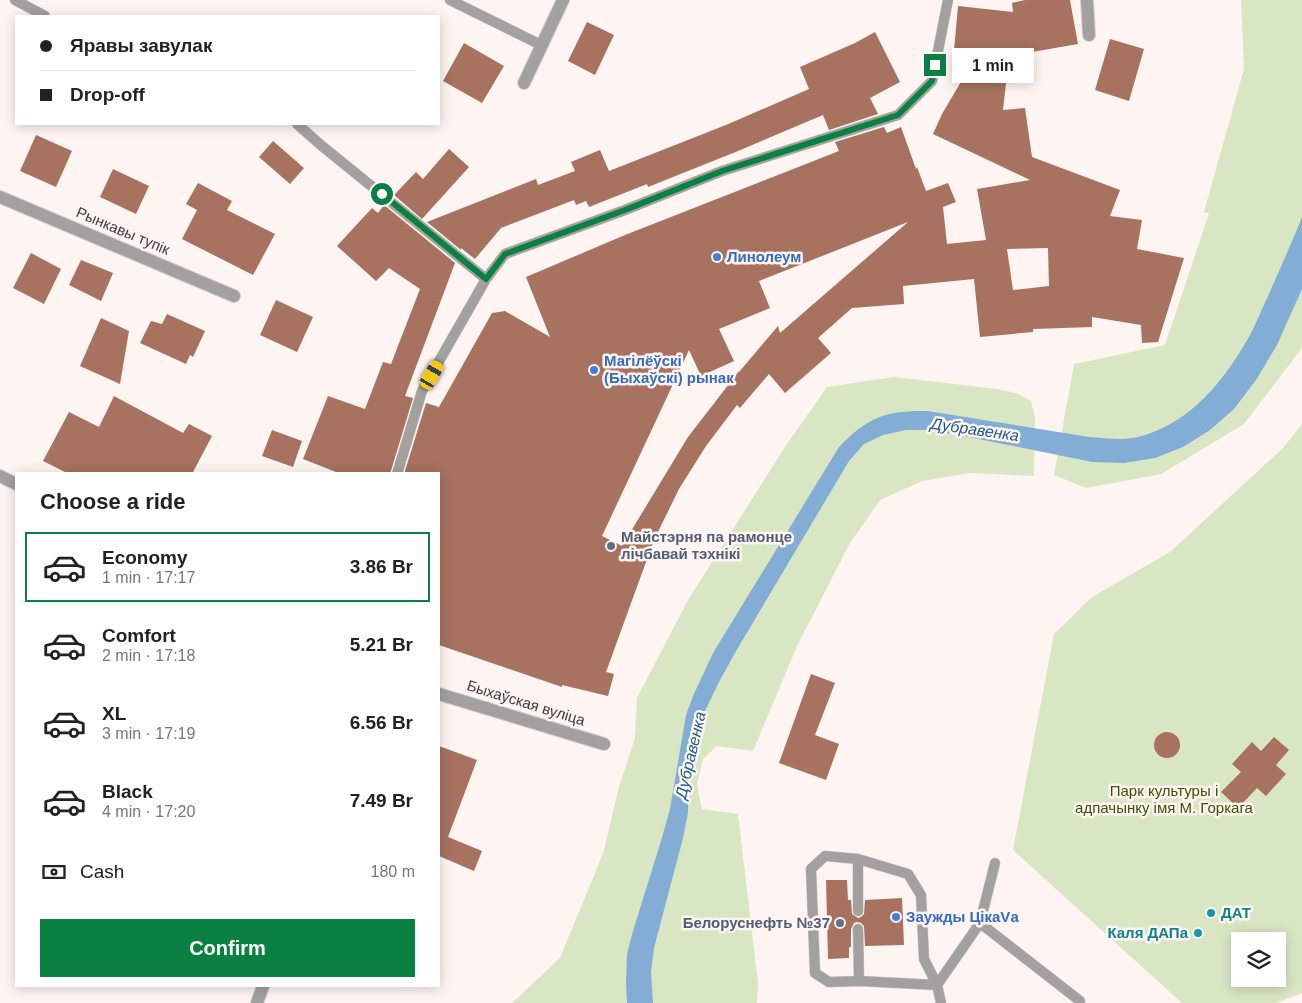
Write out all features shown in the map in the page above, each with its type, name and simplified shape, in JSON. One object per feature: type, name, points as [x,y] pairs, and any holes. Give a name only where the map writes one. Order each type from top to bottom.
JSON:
[{"type":"street","points":[[524,83],[563,0]]},
{"type":"street","points":[[1088,0],[1089,35]]},
{"type":"street","name":"Рынкавы тупік","points":[[0,197],[234,296]]},
{"type":"street","points":[[0,476],[15,484]]},
{"type":"street","name":"Быхаўская вуліца","points":[[440,694],[604,744]]},
{"type":"street","points":[[257,1003],[263,987]]},
{"type":"lane","points":[[15,0],[43,15]]},
{"type":"lane","points":[[450,0],[541,45]]},
{"type":"lane","points":[[398,472],[422,391],[486,279],[505,254],[625,210],[722,171],[898,115],[932,81],[948,0]]},
{"type":"lane","points":[[298,125],[486,279]]},
{"type":"lane","points":[[937,985],[859,981],[829,982],[815,972],[811,869],[825,856],[858,859],[908,874],[921,895],[924,959],[937,985],[941,1003]]},
{"type":"lane","points":[[858,859],[858,911]]},
{"type":"lane","points":[[937,985],[980,923],[995,863]]},
{"type":"lane","points":[[980,923],[1080,1001]]},
{"type":"lane","points":[[858,929],[859,981]]},
{"type":"green space","points":[[1241,0],[1302,0],[1302,348],[1244,424],[1161,474],[1086,488],[1054,475],[1074,364],[1165,345],[1209,213],[1204,212],[1244,69]]},
{"type":"green space","points":[[894,377],[997,389],[1016,393],[1031,401],[1035,418],[1034,476],[970,473],[922,481],[880,500],[850,543],[797,646],[753,751],[717,746],[703,759],[697,784],[702,809],[738,814],[758,983],[757,1003],[512,1003],[560,958],[604,851],[618,790],[635,738],[637,698],[688,600],[785,447],[827,387]]},
{"type":"green space","name":"Парк культуры і адпачынку імя М. Горкага","points":[[1302,424],[1302,993],[1276,1003],[1182,1003],[1013,850],[1054,634],[1092,597],[1170,552],[1283,448]]},
{"type":"water","name":"Дубравенка","points":[[1302,217],[1302,289],[1277,345],[1256,380],[1234,409],[1210,430],[1183,447],[1155,458],[1124,463],[1092,462],[959,435],[928,430],[906,430],[883,435],[864,444],[849,461],[736,651],[706,709],[692,761],[688,790],[688,813],[683,838],[654,948],[651,972],[653,1003],[627,1003],[627,954],[670,809],[686,715],[693,696],[713,653],[839,447],[859,429],[879,417],[913,411],[928,411],[1089,437],[1132,438],[1157,431],[1190,411],[1204,398],[1217,384],[1240,352],[1253,330]]},
{"type":"building","name":"Магілёўскі (Быхаўскі) рынак","points":[[1025,0],[1070,0],[1078,44],[1009,56],[1003,110],[1025,108],[1032,157],[1120,190],[1110,216],[1142,220],[1137,249],[1184,258],[1158,342],[1142,343],[1141,325],[1092,317],[1092,327],[1033,329],[1033,332],[980,337],[974,279],[903,286],[904,304],[852,308],[818,338],[831,353],[785,393],[769,374],[740,408],[737,405],[706,446],[679,489],[654,540],[606,672],[614,674],[608,696],[562,685],[562,687],[440,645],[440,472],[405,472],[426,403],[439,407],[492,313],[505,311],[550,337],[526,277],[625,235],[839,151],[835,142],[884,127],[887,133],[901,127],[926,191],[948,183],[956,202],[943,207],[947,244],[986,240],[977,189],[1030,180],[933,134],[942,114],[965,75],[952,73],[958,6],[1013,12],[1012,3]],"holes":[[[908,222],[780,333],[778,326],[739,371],[688,437],[622,546],[602,536],[689,350],[701,376],[734,361],[719,329],[770,308],[759,281]],[[1048,248],[1049,286],[1013,290],[1007,249]]]},
{"type":"building","points":[[587,22],[614,35],[595,75],[568,61]]},
{"type":"building","points":[[875,32],[900,82],[870,98],[878,114],[829,130],[823,115],[648,187],[647,184],[589,207],[586,201],[576,205],[574,200],[501,228],[475,259],[427,222],[536,179],[538,185],[575,171],[571,162],[600,150],[609,171],[726,125],[809,89],[800,67],[855,43]]},
{"type":"building","points":[[1110,39],[1144,49],[1129,101],[1095,90]]},
{"type":"building","points":[[464,43],[504,66],[482,103],[443,81]]},
{"type":"building","points":[[36,135],[72,151],[56,187],[20,171]]},
{"type":"building","points":[[273,141],[304,168],[290,184],[259,157]]},
{"type":"building","points":[[449,149],[469,167],[422,219],[394,195],[416,172],[423,179]]},
{"type":"building","points":[[113,169],[149,186],[136,214],[100,197]]},
{"type":"building","points":[[198,183],[232,201],[227,210],[275,234],[253,275],[182,239],[197,210],[186,204]]},
{"type":"building","points":[[384,205],[455,263],[405,396],[413,398],[391,472],[336,472],[303,459],[328,396],[365,409],[383,362],[391,364],[420,289],[389,268],[376,281],[337,246],[372,208],[378,213]]},
{"type":"building","points":[[31,253],[61,269],[44,304],[13,288]]},
{"type":"building","points":[[81,260],[113,273],[101,301],[69,285]]},
{"type":"building","points":[[276,300],[313,317],[297,352],[260,335]]},
{"type":"building","points":[[167,314],[205,331],[193,357],[190,355],[186,364],[140,343],[151,321],[162,324]]},
{"type":"building","points":[[101,318],[129,331],[120,384],[80,366]]},
{"type":"building","points":[[114,396],[183,433],[189,424],[212,436],[193,472],[65,472],[43,461],[69,412],[99,427]]},
{"type":"building","points":[[272,430],[302,441],[293,467],[262,456]]},
{"type":"building","points":[[811,674],[835,683],[815,735],[839,744],[826,780],[779,763]]},
{"type":"building","points":[[1167,732],[1176,736],[1180,745],[1176,754],[1167,758],[1158,754],[1154,745],[1158,736]]},
{"type":"building","points":[[1274,737],[1289,750],[1276,765],[1286,774],[1266,796],[1257,788],[1238,808],[1221,792],[1241,772],[1232,764],[1252,742],[1261,751]]},
{"type":"building","points":[[440,746],[477,760],[448,837],[482,851],[474,871],[440,856]]},
{"type":"building","points":[[826,880],[847,880],[848,900],[851,900],[852,914],[858,918],[864,914],[865,900],[902,898],[904,945],[865,946],[864,926],[857,922],[854,923],[851,929],[849,958],[828,959]]},
{"type":"place","name":"Линолеум","points":[[717,257]]},
{"type":"place","name":"Магілёўскі (Быхаўскі) рынак","points":[[594,370]]},
{"type":"place","name":"Майстэрня па рамонце лічбавай тэхнікі","points":[[611,546]]},
{"type":"place","name":"ДАТ","points":[[1211,913]]},
{"type":"place","name":"Заужды ЦікаVа","points":[[896,917]]},
{"type":"place","name":"Белоруснефть №37","points":[[840,923]]},
{"type":"place","name":"Каля ДАПа","points":[[1198,933]]},
{"type":"route","points":[[382,194],[486,279],[505,254],[625,210],[722,171],[898,115],[932,81],[935,65]]}]
